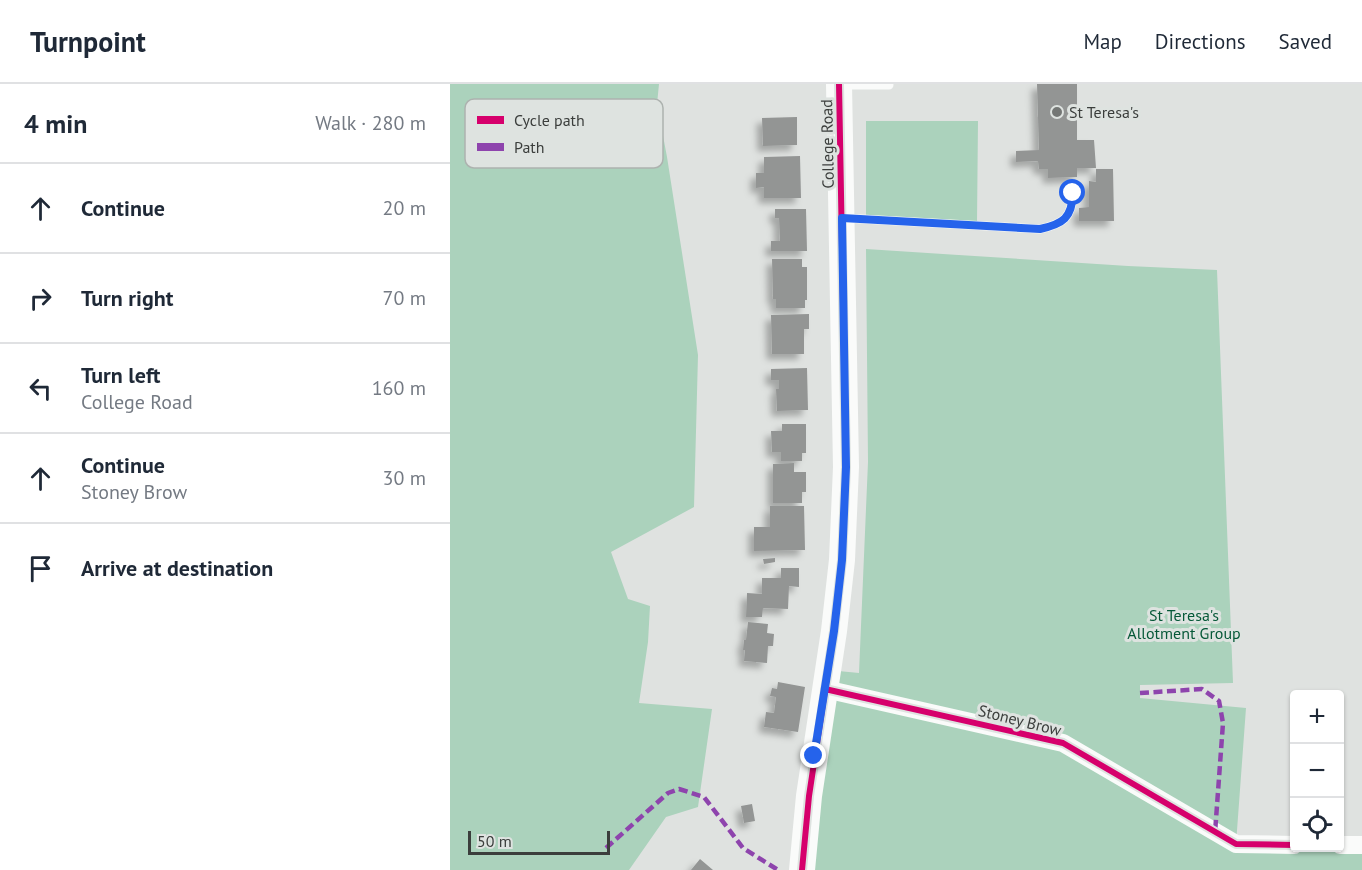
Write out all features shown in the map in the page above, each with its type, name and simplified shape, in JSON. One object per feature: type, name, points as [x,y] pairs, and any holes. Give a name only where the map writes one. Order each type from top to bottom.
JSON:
[{"type":"street","name":"College Road","points":[[826,680],[842,560],[846,467],[840,85]]},
{"type":"street","name":"Stoney Brow","points":[[826,680],[1063,743],[1236,844],[1290,845]]},
{"type":"street","points":[[802,870],[809,796],[826,680]]},
{"type":"street","points":[[1344,845],[1362,845]]},
{"type":"lane","points":[[840,85],[889,85]]},
{"type":"lane","points":[[842,218],[1040,229],[1057,225],[1066,217],[1073,207],[1073,193]]},
{"type":"green space","points":[[450,84],[659,84],[658,99],[465,99],[465,168],[663,168],[663,136],[698,355],[694,507],[611,552],[628,599],[650,606],[648,642],[639,703],[712,709],[698,807],[666,817],[629,870],[450,870]]},
{"type":"green space","points":[[866,121],[978,121],[977,222],[866,217]]},
{"type":"green space","name":"St Teresa's Allotment Group","points":[[866,249],[1217,270],[1233,683],[1140,685],[1140,698],[1246,708],[1236,844],[1290,847],[1290,852],[1344,852],[1344,846],[1362,845],[1362,870],[802,870],[828,670],[859,673],[868,462]]},
{"type":"building","name":"St Teresa's","points":[[1037,84],[1077,84],[1077,140],[1094,140],[1096,168],[1077,168],[1077,177],[1048,178],[1048,169],[1039,169],[1038,161],[1016,162],[1016,151],[1039,150]]},
{"type":"building","points":[[797,117],[797,145],[763,146],[762,118]]},
{"type":"building","points":[[800,156],[801,198],[764,198],[764,187],[756,188],[756,173],[764,173],[764,157]]},
{"type":"building","points":[[1096,169],[1113,169],[1114,221],[1079,221],[1079,208],[1089,207],[1089,181],[1096,182]]},
{"type":"building","points":[[775,209],[806,209],[807,251],[771,251],[771,241],[780,241],[779,218],[775,218]]},
{"type":"building","points":[[772,259],[802,259],[802,267],[807,267],[805,308],[776,308],[776,299],[773,299]]},
{"type":"building","points":[[809,314],[809,329],[804,329],[804,354],[772,354],[771,315]]},
{"type":"building","points":[[807,368],[808,410],[777,411],[776,389],[779,389],[779,380],[771,380],[771,369]]},
{"type":"building","points":[[782,424],[806,424],[806,453],[802,453],[802,461],[781,461],[781,452],[772,452],[771,431],[782,431]]},
{"type":"building","points":[[794,463],[794,472],[806,472],[806,492],[802,492],[802,503],[773,503],[773,464]]},
{"type":"building","points":[[770,506],[804,506],[805,550],[754,551],[754,527],[770,527]]},
{"type":"building","points":[[775,558],[775,562],[764,564],[763,559]]},
{"type":"building","points":[[781,568],[799,568],[799,587],[789,586],[788,609],[763,608],[762,617],[746,617],[747,593],[762,594],[762,578],[781,578]]},
{"type":"building","points":[[748,622],[768,624],[767,633],[774,634],[773,646],[768,646],[767,663],[744,661],[744,640],[746,640]]},
{"type":"building","points":[[778,682],[805,687],[798,732],[764,727],[766,712],[774,713],[776,697],[770,696],[772,688],[777,689]]},
{"type":"building","points":[[752,804],[755,821],[744,823],[741,806]]},
{"type":"building","points":[[700,859],[713,870],[691,870]]},
{"type":"marked path","points":[[1140,693],[1202,689],[1219,701],[1223,723],[1215,833]]},
{"type":"marked path","points":[[606,848],[668,793],[679,789],[704,797],[743,848],[778,870]]},
{"type":"cycle path","points":[[802,870],[809,796],[834,631],[842,560],[846,467],[839,84]]},
{"type":"cycle path","points":[[825,689],[1063,743],[1236,844],[1290,845]]},
{"type":"place","name":"St Teresa's","points":[[1057,112]]},
{"type":"route","points":[[814,756],[834,631],[842,560],[846,467],[842,218],[1040,229],[1057,225],[1066,217],[1073,207],[1073,193]]}]
